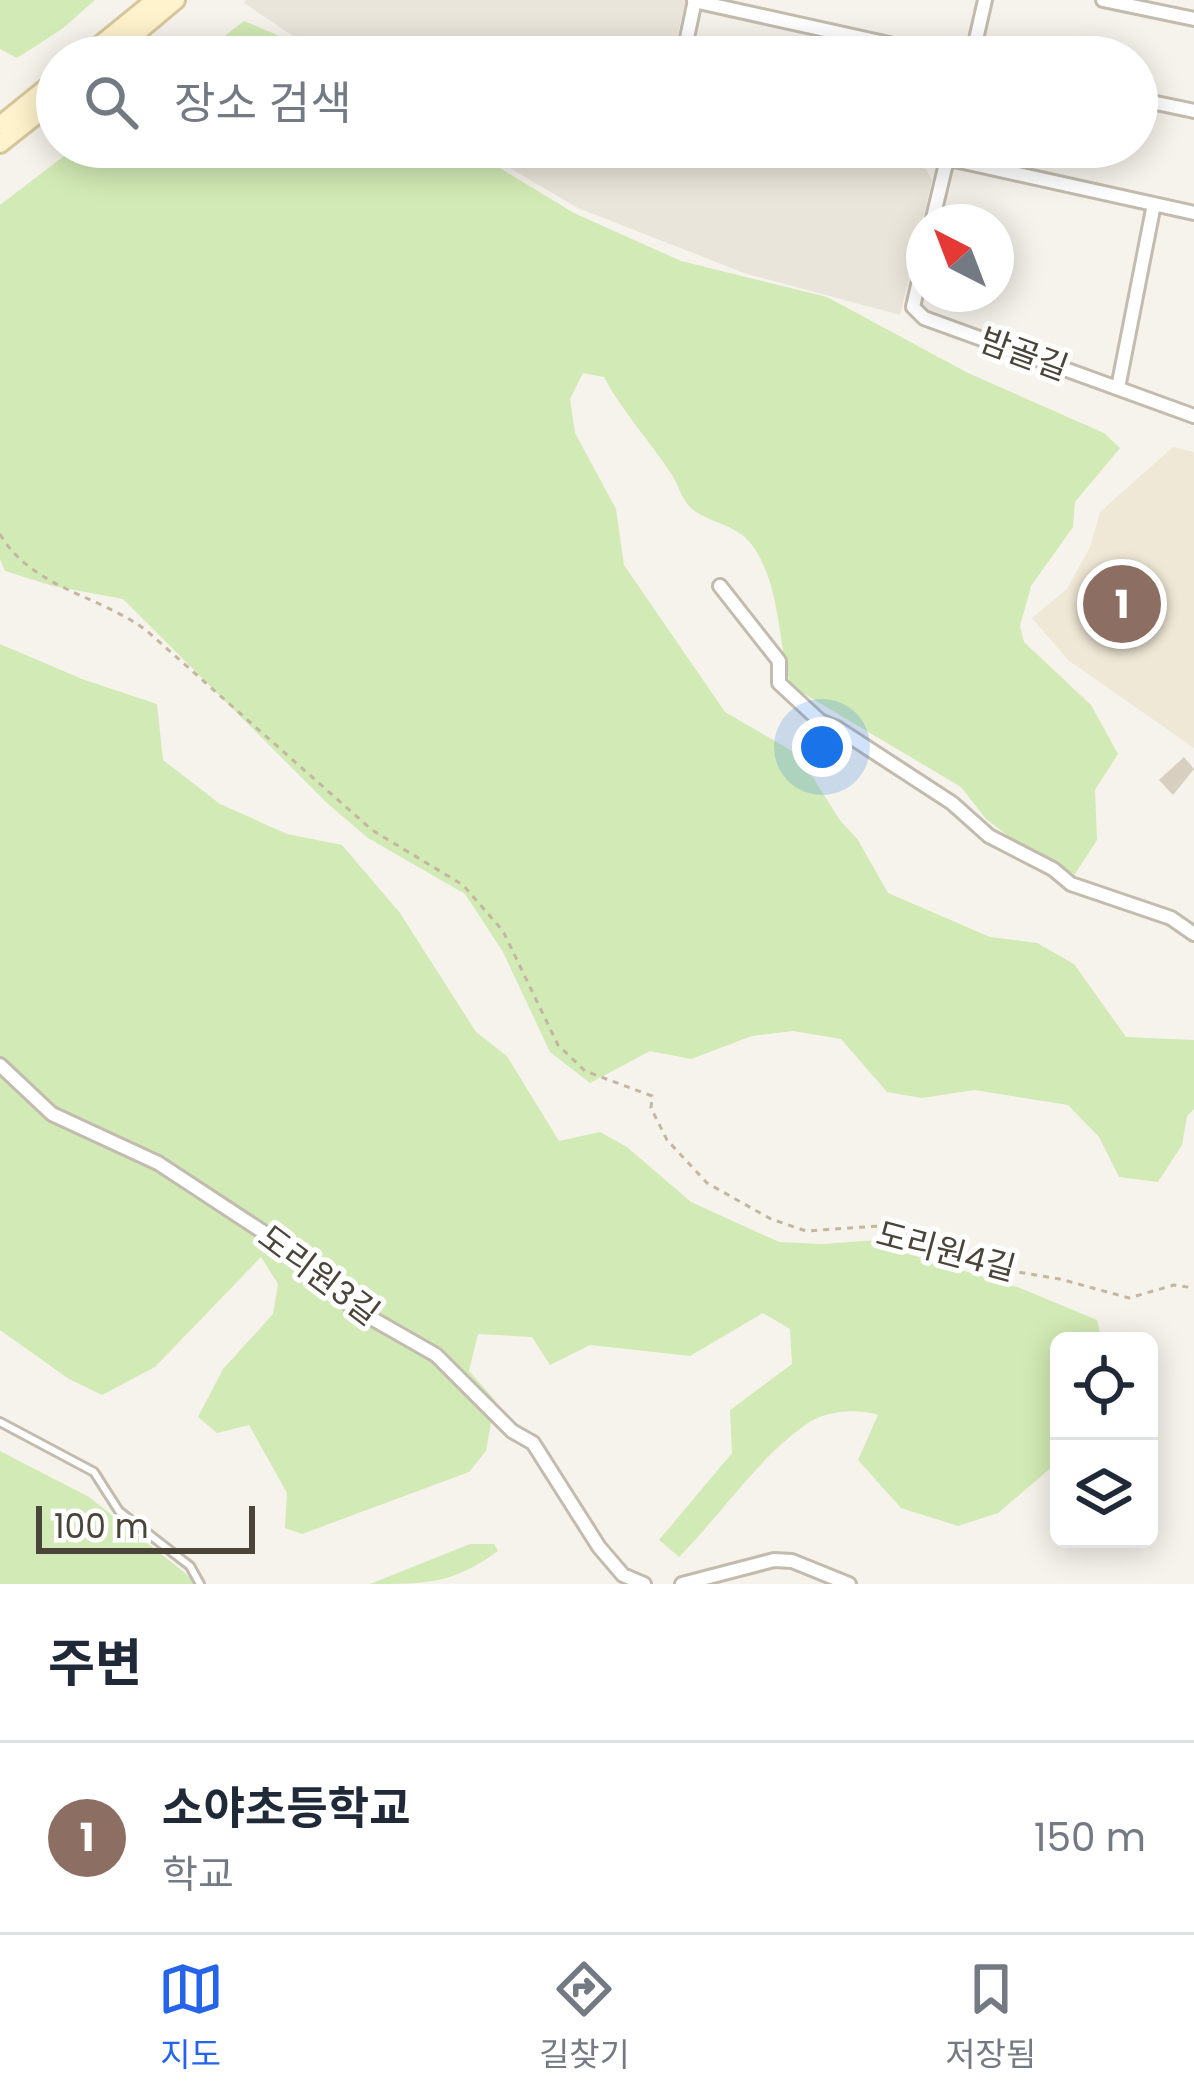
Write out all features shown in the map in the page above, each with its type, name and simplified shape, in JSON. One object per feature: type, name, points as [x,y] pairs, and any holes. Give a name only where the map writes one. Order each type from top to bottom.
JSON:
[{"type":"main road","points":[[111,36],[155,0]]},
{"type":"main road","points":[[133,36],[176,0]]},
{"type":"main road","points":[[0,125],[36,97]]},
{"type":"main road","points":[[0,145],[36,116]]},
{"type":"street","points":[[977,36],[985,0]]},
{"type":"street","points":[[1103,0],[1187,18],[1184,0]]},
{"type":"street","points":[[687,36],[694,1],[853,36]]},
{"type":"street","points":[[1158,103],[1194,111]]},
{"type":"street","points":[[936,204],[945,168]]},
{"type":"street","points":[[1009,168],[1194,214]]},
{"type":"street","points":[[1118,388],[1154,204]]},
{"type":"street","name":"밤골길","points":[[915,312],[1194,416]]},
{"type":"street","points":[[720,586],[779,661],[779,682],[820,721],[952,803],[988,836],[1071,884],[1171,918],[1194,934]]},
{"type":"street","name":"도리원3길","points":[[0,1065],[52,1114],[158,1162],[286,1247],[352,1306],[436,1355],[512,1431],[533,1443],[599,1547],[622,1575],[644,1584]]},
{"type":"street","points":[[682,1584],[774,1561],[792,1562],[849,1584]]},
{"type":"lane","points":[[0,1422],[94,1472],[118,1511],[190,1566],[200,1584]]},
{"type":"path","name":"도리원4길","points":[[0,534],[13,557],[68,591],[119,610],[147,631],[357,818],[463,885],[503,931],[558,1046],[585,1071],[652,1096],[651,1108],[667,1140],[707,1183],[771,1219],[806,1231],[879,1226],[1005,1270],[1129,1298],[1174,1285],[1194,1288]]},
{"type":"shaded area","points":[[686,0],[677,36],[293,36],[244,3]]},
{"type":"shaded area","points":[[510,168],[921,168],[932,180],[926,204],[906,204],[906,290],[900,315],[744,273],[578,208]]},
{"type":"shaded area","points":[[1173,447],[1194,452],[1194,748],[1068,660],[1032,618],[1067,589],[1090,547],[1100,512]]},
{"type":"green space","points":[[0,0],[95,0],[51,36],[36,36],[36,46],[17,58],[0,49]]},
{"type":"green space","points":[[244,21],[278,36],[224,36]]},
{"type":"green space","points":[[48,168],[500,168],[574,213],[681,261],[827,297],[968,373],[1104,433],[1120,448],[1075,502],[1073,527],[1031,586],[1020,626],[1024,642],[1091,705],[1118,754],[1095,790],[1097,840],[1075,874],[1038,859],[986,819],[961,787],[791,686],[773,595],[752,545],[687,504],[604,377],[583,373],[570,399],[575,433],[616,509],[624,565],[725,712],[799,755],[888,893],[990,937],[1037,943],[1074,964],[1126,1037],[1194,1040],[1194,1109],[1187,1116],[1182,1145],[1158,1182],[1119,1177],[1099,1137],[1068,1105],[974,1090],[922,1098],[887,1092],[841,1039],[793,1031],[752,1036],[691,1059],[650,1051],[590,1083],[550,1052],[503,952],[465,894],[368,838],[328,804],[123,599],[5,571],[0,559],[0,205]]},
{"type":"green space","points":[[0,644],[157,704],[163,760],[220,804],[287,834],[342,845],[400,913],[476,1032],[507,1056],[559,1141],[600,1132],[627,1147],[691,1202],[779,1242],[877,1240],[1020,1288],[1097,1320],[1100,1332],[1050,1332],[1050,1469],[998,1513],[958,1526],[901,1508],[858,1460],[878,1415],[850,1411],[813,1420],[787,1439],[679,1557],[659,1540],[732,1453],[730,1410],[792,1364],[790,1329],[763,1313],[690,1356],[590,1345],[550,1365],[532,1337],[478,1334],[469,1371],[495,1400],[486,1451],[469,1472],[302,1534],[285,1528],[287,1493],[249,1425],[217,1433],[198,1417],[223,1369],[273,1314],[278,1284],[261,1257],[155,1367],[102,1395],[69,1379],[0,1330]]},
{"type":"green space","points":[[0,1451],[89,1497],[199,1584],[0,1584]]},
{"type":"green space","points":[[470,1544],[494,1544],[498,1551],[467,1570],[438,1580],[370,1584]]},
{"type":"building","points":[[1184,757],[1194,769],[1173,795],[1159,780]]},
{"type":"place","name":"소야초등학교","points":[[1122,604]]}]
